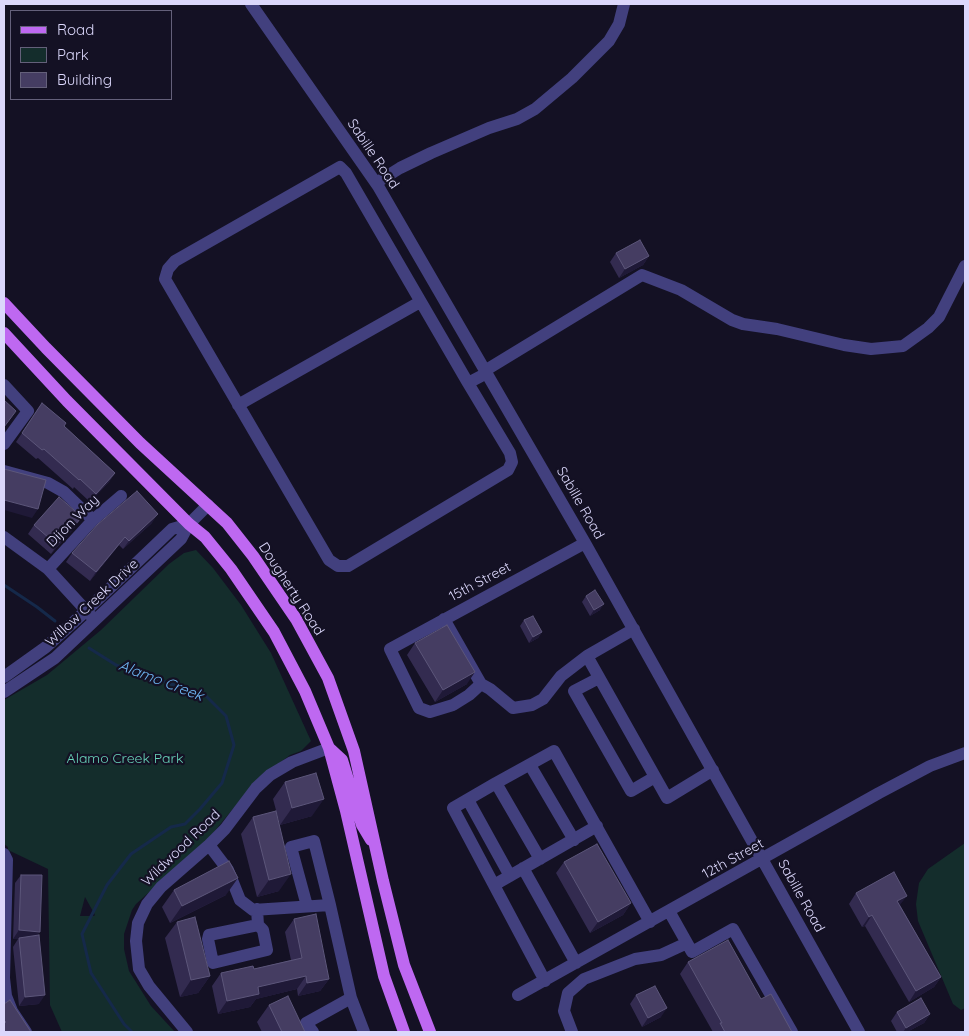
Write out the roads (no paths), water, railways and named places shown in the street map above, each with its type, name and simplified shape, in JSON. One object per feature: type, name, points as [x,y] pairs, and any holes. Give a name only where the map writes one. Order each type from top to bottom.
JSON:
[{"type":"main road","name":"Dougherty Road","points":[[4,302],[94,398],[227,523],[253,556],[296,619],[328,678],[354,751],[404,965],[430,1032]]},
{"type":"main road","points":[[4,333],[67,402],[189,524],[205,536],[231,569],[274,632],[306,691],[329,748],[346,811],[384,976],[404,1032]]},
{"type":"main road","points":[[329,748],[342,760],[362,825],[376,849]]},
{"type":"street","name":"Sabille Road","points":[[251,4],[376,183],[585,543],[860,1032]]},
{"type":"street","points":[[376,183],[400,168],[431,153],[535,110],[572,78],[608,42],[619,24],[624,4]]},
{"type":"street","points":[[340,167],[346,173],[420,302],[510,453],[512,462],[508,470],[348,566],[338,566],[329,560],[238,405],[166,279],[168,269],[175,261],[340,167]]},
{"type":"street","points":[[468,383],[642,275],[681,290],[732,320],[743,324],[777,329],[844,345],[871,349],[903,346],[928,328],[939,317],[965,266]]},
{"type":"street","points":[[238,405],[420,302]]},
{"type":"street","points":[[4,385],[28,411],[4,444]]},
{"type":"street","points":[[4,471],[48,483],[64,492],[93,520]]},
{"type":"street","name":"Dijon Way","points":[[48,569],[93,520],[121,496]]},
{"type":"street","name":"Willow Creek Drive","points":[[4,692],[55,658],[96,621],[181,539],[189,524],[208,505]]},
{"type":"street","name":"Willow Creek Drive","points":[[4,678],[46,647],[172,530],[189,524]]},
{"type":"street","points":[[4,537],[48,569],[96,621]]},
{"type":"street","name":"15th Street","points":[[481,684],[469,695],[453,705],[430,712],[419,708],[390,649],[585,543]]},
{"type":"street","points":[[444,619],[481,684],[490,688],[513,708],[532,705],[543,699],[562,676],[586,656],[634,629]]},
{"type":"street","points":[[586,656],[667,798],[713,770]]},
{"type":"street","points":[[599,678],[574,691],[632,791],[655,777]]},
{"type":"street","name":"Wildwood Road","points":[[187,1032],[149,986],[139,969],[136,951],[138,923],[146,904],[161,887],[225,829],[256,788],[270,775],[292,762],[329,748]]},
{"type":"street","points":[[545,981],[452,808],[496,783],[554,751],[650,922]]},
{"type":"street","name":"12th Street","points":[[518,995],[930,766],[965,753]]},
{"type":"street","points":[[530,764],[574,840]]},
{"type":"street","points":[[496,783],[540,859]]},
{"type":"street","points":[[468,800],[510,876]]},
{"type":"street","points":[[494,885],[597,826]]},
{"type":"street","points":[[307,906],[291,847],[314,841],[359,1030]]},
{"type":"street","points":[[209,845],[228,870],[240,900],[253,910],[330,905]]},
{"type":"street","points":[[4,854],[7,860],[4,978],[6,996],[12,1011],[26,1032]]},
{"type":"street","points":[[523,868],[576,964]]},
{"type":"street","points":[[257,909],[258,925],[263,930],[267,950],[213,964],[208,939],[209,935],[258,925]]},
{"type":"street","points":[[669,911],[692,952],[733,929],[792,1032]]},
{"type":"street","points":[[572,1032],[564,1011],[568,993],[584,979],[635,959],[661,955],[687,944]]},
{"type":"street","points":[[312,1032],[306,1023],[350,998]]},
{"type":"waterway","name":"Alamo Creek","points":[[4,585],[55,621]]},
{"type":"waterway","name":"Alamo Creek","points":[[89,648],[116,665],[206,696],[226,716],[234,745],[222,783],[185,824],[171,827],[131,854],[107,885],[82,934],[91,973],[124,1024],[132,1032]]},
{"type":"park label","name":"Alamo Creek Park","points":[[125,759]]}]
